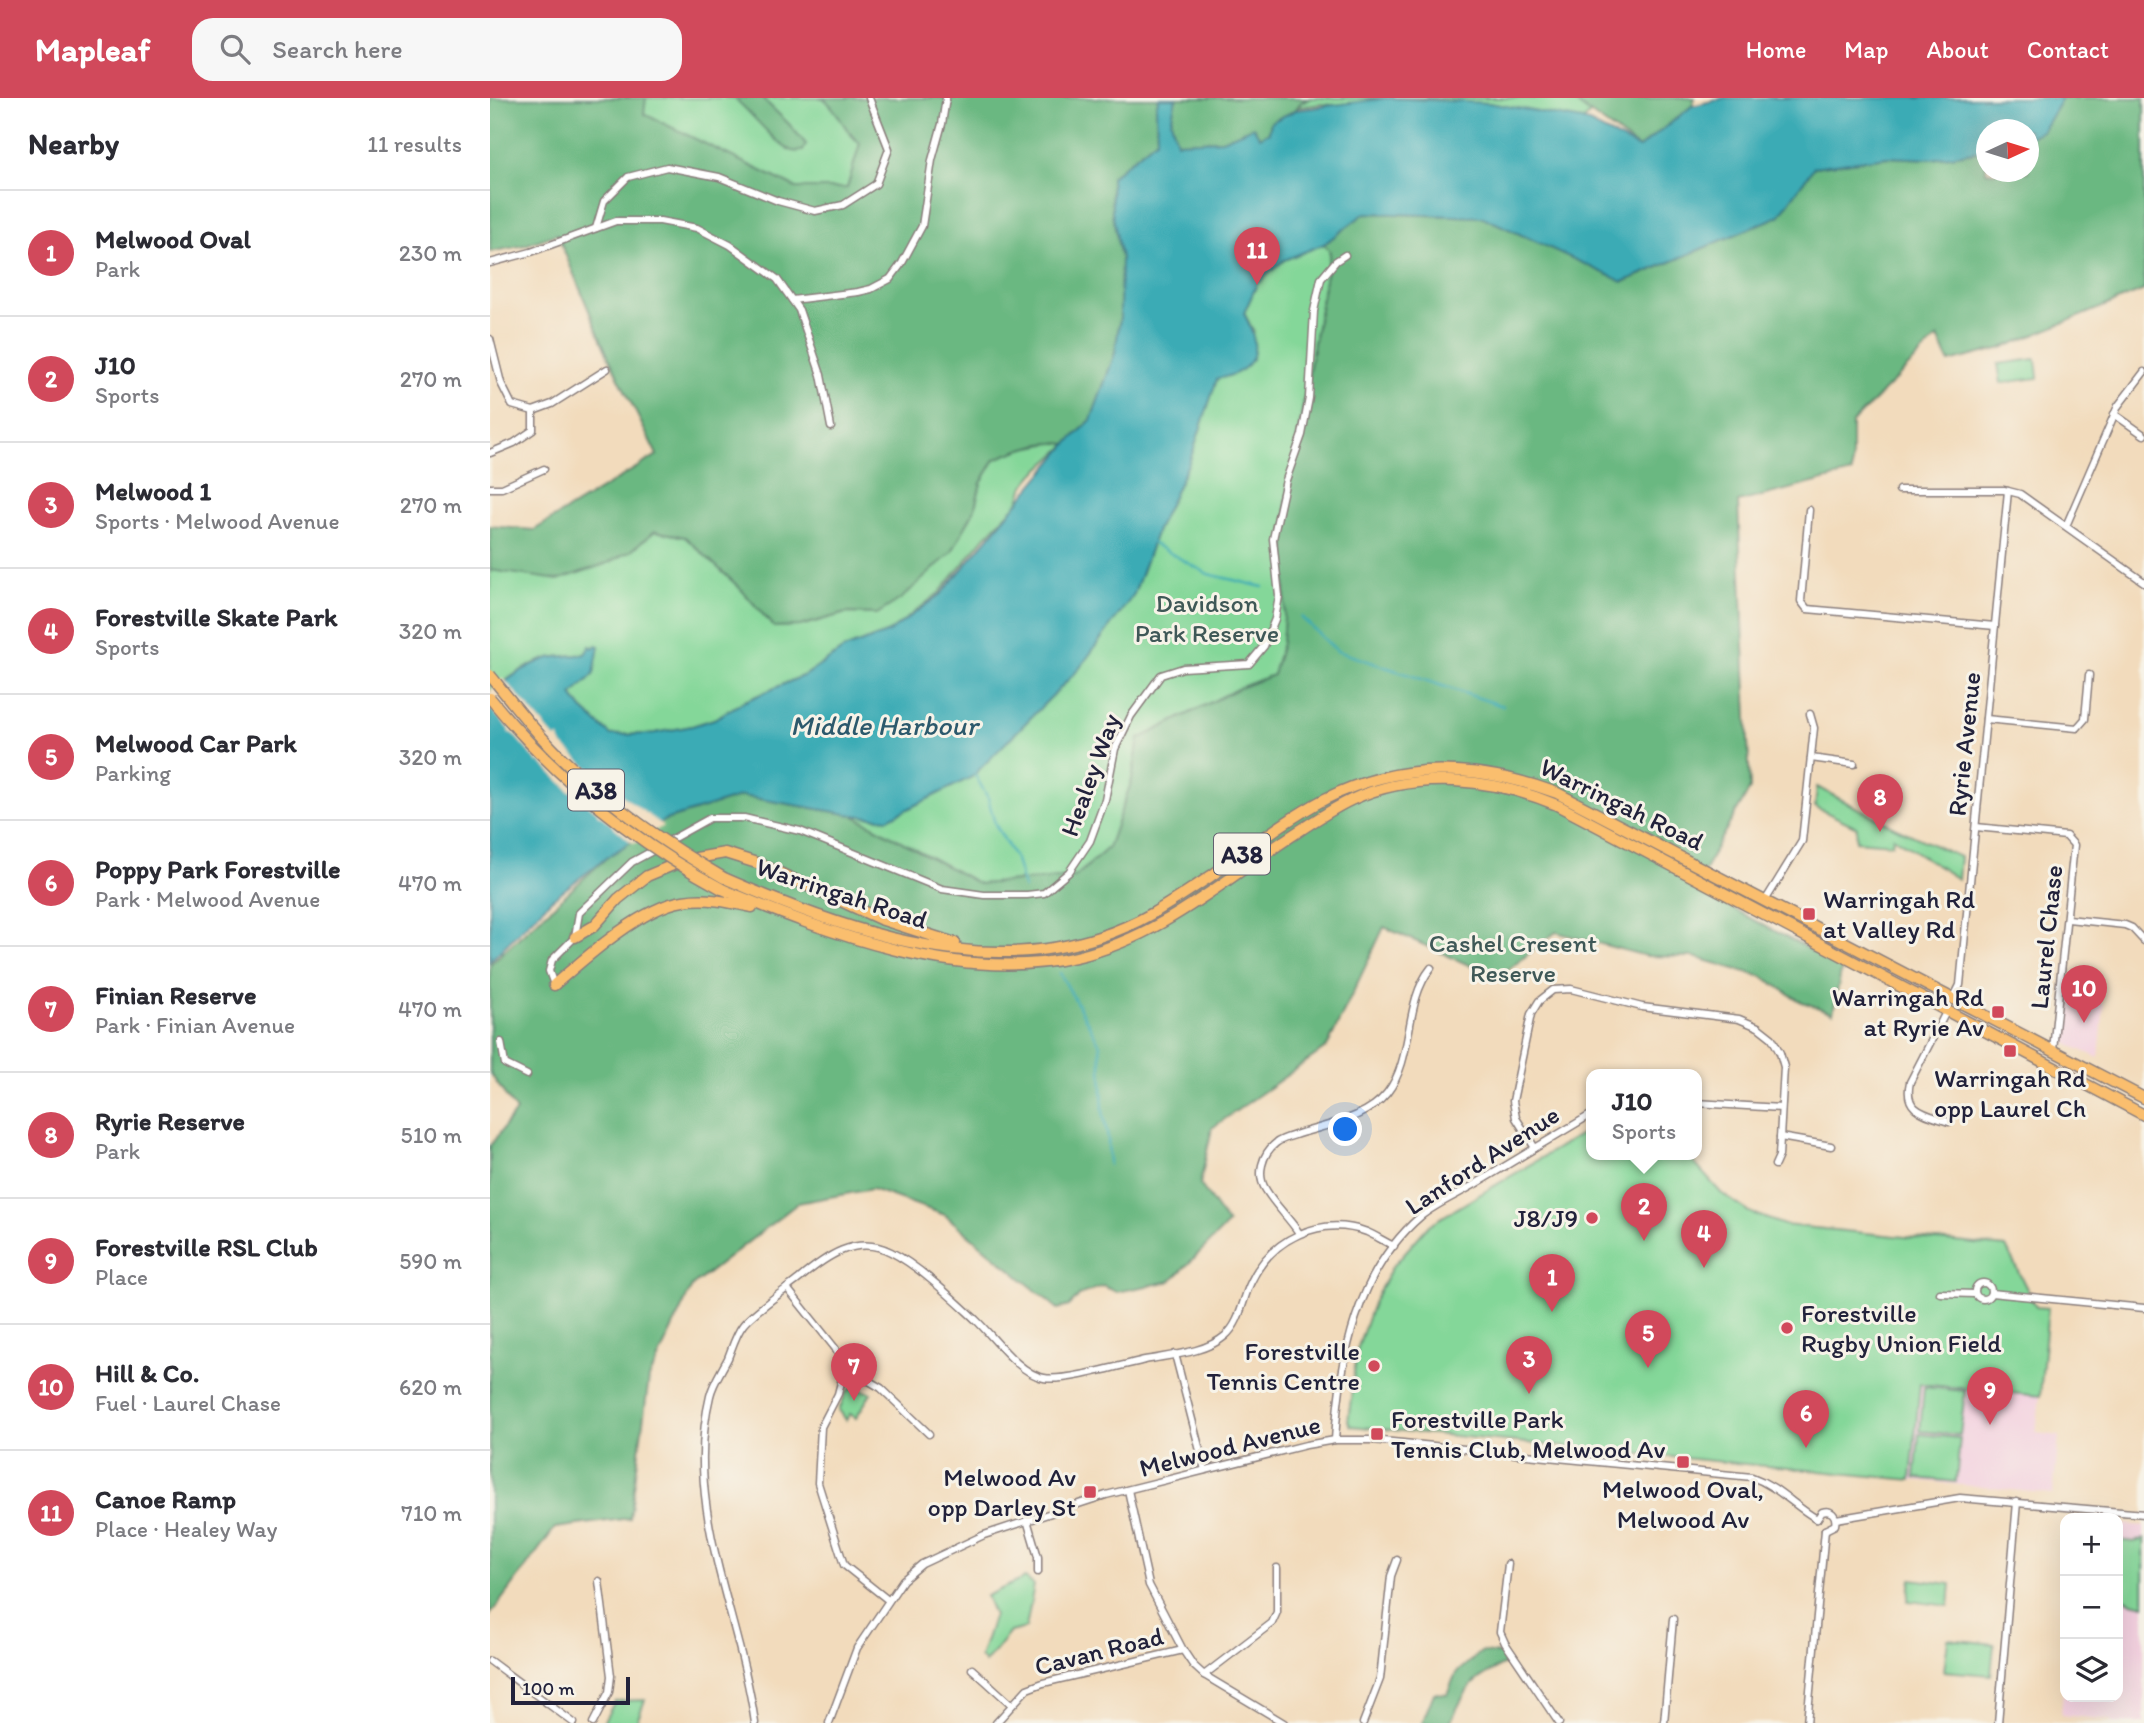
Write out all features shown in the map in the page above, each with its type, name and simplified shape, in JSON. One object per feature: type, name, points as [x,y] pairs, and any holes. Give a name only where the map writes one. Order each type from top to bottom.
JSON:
[{"type":"highway","name":"Warringah Road","points":[[490,675],[525,719],[566,763],[605,798],[723,884],[850,926],[905,940],[979,950],[1060,947],[1098,938],[1130,926],[1161,909],[1324,800],[1364,783],[1385,777],[1443,770],[1504,776],[1557,793],[2144,1098]]},
{"type":"highway","name":"Warringah Road","points":[[490,698],[531,745],[592,801],[669,860],[776,911],[832,932],[933,958],[1032,964],[1073,958],[1138,937],[1167,922],[1281,843],[1351,800],[1385,789],[1438,780],[1473,782],[1514,789],[1536,796],[1670,864],[1758,913],[2144,1115]]},
{"type":"highway","points":[[575,937],[594,926],[618,899],[647,876],[685,860],[725,853],[760,864],[880,919],[979,950]]},
{"type":"highway","points":[[554,985],[635,921],[665,906],[702,899],[776,911]]},
{"type":"highway","points":[[1758,913],[1765,901]]},
{"type":"highway","points":[[1946,1012],[1953,999]]},
{"type":"street","points":[[596,228],[604,201],[628,177],[667,167],[719,177],[778,201],[815,211],[843,205],[876,184],[889,149],[869,98]]},
{"type":"street","points":[[792,300],[871,289],[890,279],[922,226],[932,160],[946,98]]},
{"type":"street","points":[[490,263],[531,252],[617,221],[660,221],[697,228],[730,245],[777,279],[799,310],[821,375],[831,426]]},
{"type":"street","name":"Healey Way","points":[[554,985],[549,971],[552,960],[575,937],[579,913],[632,862],[710,818],[744,818],[800,831],[942,889],[984,895],[1044,893],[1069,872],[1090,841],[1105,800],[1115,749],[1131,716],[1161,675],[1183,668],[1249,664],[1264,646],[1275,619],[1279,596],[1273,539],[1286,480],[1302,435],[1309,398],[1314,311],[1321,279],[1336,261],[1345,256]]},
{"type":"street","points":[[490,339],[501,383],[512,405],[533,411],[552,404],[607,369]]},
{"type":"street","points":[[2066,526],[2114,414],[2122,399],[2144,372]]},
{"type":"street","points":[[490,453],[514,443],[533,430],[533,411]]},
{"type":"street","points":[[2114,414],[2144,435]]},
{"type":"street","points":[[490,488],[502,488],[544,470]]},
{"type":"street","points":[[1899,490],[2008,491],[2020,494],[2144,582]]},
{"type":"street","name":"Ryrie Avenue","points":[[1953,999],[1960,985],[2008,491]]},
{"type":"street","points":[[1809,510],[1801,601],[1807,609],[1995,626]]},
{"type":"street","points":[[1986,719],[2077,728],[2085,719],[2089,675]]},
{"type":"street","points":[[1765,901],[1802,841],[1814,728],[1810,713]]},
{"type":"street","points":[[1811,758],[1854,764]]},
{"type":"street","name":"Laurel Chase","points":[[1976,827],[2066,836],[2074,845],[2053,1052]]},
{"type":"street","points":[[2067,919],[2125,925],[2138,933],[2144,941]]},
{"type":"street","points":[[1299,1233],[1265,1189],[1260,1172],[1266,1153],[1278,1141],[1359,1114],[1375,1105],[1388,1091],[1398,1072],[1421,981],[1431,968]]},
{"type":"street","points":[[1535,1149],[1516,1118],[1513,1101],[1531,1014],[1539,1001],[1553,990],[1571,989],[1642,1007],[1739,1019],[1758,1027],[1772,1038],[1784,1067],[1779,1156],[1775,1165]]},
{"type":"street","points":[[1946,1012],[1907,1093],[1911,1105],[1918,1111],[1949,1122]]},
{"type":"street","points":[[501,1042],[505,1064],[527,1075]]},
{"type":"street","points":[[1702,1103],[1782,1108]]},
{"type":"street","name":"Lanford Avenue","points":[[1335,1440],[1345,1352],[1361,1300],[1394,1246],[1422,1215],[1586,1117]]},
{"type":"street","points":[[1780,1137],[1831,1146]]},
{"type":"street","points":[[755,1723],[707,1514],[703,1438],[711,1394],[743,1325],[824,1258],[842,1249],[865,1246],[888,1250],[909,1262],[976,1320],[1026,1371],[1045,1379],[1073,1376],[1203,1348],[1217,1342],[1228,1333],[1238,1318],[1258,1269],[1281,1244],[1299,1233],[1343,1227],[1366,1232],[1394,1246]]},
{"type":"street","points":[[1975,1294],[1976,1286],[1980,1283],[1988,1285],[1991,1293]]},
{"type":"street","points":[[787,1288],[835,1348],[841,1360],[843,1375],[838,1394],[821,1427],[818,1483],[844,1565],[888,1600]]},
{"type":"street","points":[[1940,1293],[1975,1294],[1983,1300],[1991,1293]]},
{"type":"street","points":[[1991,1293],[2144,1308]]},
{"type":"street","points":[[1175,1354],[1205,1470]]},
{"type":"street","points":[[843,1375],[869,1381],[881,1388],[929,1434]]},
{"type":"street","name":"Melwood Avenue","points":[[829,1723],[851,1660],[888,1600],[903,1580],[922,1564],[984,1535],[1027,1520],[1128,1490],[1272,1453],[1335,1440],[1418,1444],[1752,1477],[1775,1488],[1817,1519]]},
{"type":"street","points":[[1128,1490],[1149,1585],[1193,1665],[1204,1675],[1284,1723]]},
{"type":"street","points":[[1836,1519],[1960,1498],[2144,1514]]},
{"type":"street","points":[[1998,1723],[2017,1502]]},
{"type":"street","points":[[1825,1530],[1818,1525],[1819,1514],[1830,1512],[1836,1519]]},
{"type":"street","points":[[1825,1530],[1833,1527],[1836,1519]]},
{"type":"street","points":[[1027,1520],[1038,1557],[1038,1572]]},
{"type":"street","points":[[1807,1723],[1825,1530]]},
{"type":"street","points":[[1363,1723],[1380,1679],[1391,1576],[1397,1560]]},
{"type":"street","points":[[1508,1564],[1500,1632],[1559,1723]]},
{"type":"street","points":[[1204,1675],[1272,1623],[1277,1612],[1276,1568]]},
{"type":"street","points":[[593,1723],[609,1692],[611,1676],[599,1581]]},
{"type":"street","points":[[1664,1723],[1673,1619]]},
{"type":"street","name":"Cavan Road","points":[[996,1723],[1027,1689],[1183,1650]]},
{"type":"street","points":[[490,1661],[574,1723]]},
{"type":"street","points":[[972,1669],[1012,1705]]},
{"type":"shaded area","points":[[2069,1000],[2104,1004],[2099,1058],[2063,1042]]},
{"type":"shaded area","points":[[1920,1384],[2040,1396],[2036,1433],[2059,1436],[2053,1494],[1911,1480]]},
{"type":"shaded area","points":[[2123,1524],[2144,1526],[2144,1723],[2111,1723],[2111,1720],[2061,1715],[2062,1702],[2123,1702]]},
{"type":"green space","points":[[490,98],[646,98],[644,114],[796,188],[847,188],[860,143],[849,133],[834,109],[823,98],[1159,98],[1156,107],[1157,139],[1111,177],[1112,212],[1121,258],[1120,318],[1115,353],[1091,420],[1067,444],[1039,445],[995,459],[981,483],[974,511],[952,552],[902,598],[877,614],[846,613],[800,626],[774,627],[741,589],[685,537],[655,531],[631,551],[608,563],[558,580],[490,570],[490,526],[534,530],[657,455],[608,356],[557,234],[525,245],[490,252]]},
{"type":"green space","points":[[551,98],[849,98],[860,113],[860,148],[847,188],[796,188],[644,114]]},
{"type":"green space","points":[[734,98],[762,98],[806,144],[803,151],[792,151],[779,143]]},
{"type":"green space","points":[[1176,98],[1311,98],[1300,103],[1296,110],[1271,122],[1269,132],[1260,137],[1253,127],[1223,140],[1176,142],[1171,121]]},
{"type":"green space","points":[[1311,98],[1565,98],[1590,114],[1582,122],[1321,104],[1299,107],[1300,103]]},
{"type":"green space","points":[[1565,98],[1695,98],[1692,106],[1639,148]]},
{"type":"green space","name":"Cashel Cresent Reserve","points":[[2062,98],[2144,98],[2144,290],[2002,348],[1949,362],[1938,337],[1852,423],[1852,473],[1738,502],[1750,789],[1717,845],[1696,889],[1842,967],[1833,1013],[1800,1001],[1763,977],[1694,957],[1646,956],[1556,932],[1498,978],[1384,927],[1327,1047],[1212,1128],[1200,1184],[1228,1224],[1171,1281],[1117,1292],[1103,1286],[1081,1294],[1069,1306],[1058,1309],[945,1215],[872,1189],[798,1203],[692,1286],[649,1378],[630,1518],[555,1528],[490,1615],[490,1146],[516,1111],[490,1073],[490,964],[606,858],[665,820],[742,796],[853,815],[979,884],[1075,877],[1108,848],[1132,780],[1139,739],[1239,688],[1273,675],[1282,643],[1285,605],[1286,504],[1330,252],[1324,244],[1365,213],[1483,217],[1624,282],[1779,216],[1814,167],[1887,157],[1932,159],[1976,152],[1976,182],[2039,182],[2039,132]]},
{"type":"green space","name":"Davidson Park Reserve","points":[[1324,244],[1330,251],[1286,504],[1285,605],[1282,643],[1273,675],[1239,688],[1139,739],[1132,780],[1108,848],[1075,877],[979,884],[853,815],[889,819],[1134,594],[1157,530],[1190,460],[1217,379],[1254,332],[1244,313],[1257,284],[1284,260]]},
{"type":"green space","points":[[2036,359],[2038,378],[2001,383],[1998,364]]},
{"type":"green space","points":[[1056,442],[1067,444],[1034,474],[1024,486],[1018,503],[985,537],[940,592],[889,632],[844,649],[807,674],[745,701],[714,719],[650,734],[611,735],[582,709],[572,695],[593,674],[591,646],[586,654],[550,658],[531,665],[509,679],[490,696],[490,570],[558,579],[608,563],[631,551],[655,531],[685,537],[741,589],[774,627],[800,626],[846,613],[877,614],[974,511],[981,483],[995,459],[1021,449]]},
{"type":"green space","points":[[1817,787],[1960,857],[1958,879],[1893,837],[1892,844],[1856,841],[1857,827],[1815,807]]},
{"type":"green space","points":[[1586,1131],[1586,1160],[1691,1160],[1721,1193],[1749,1212],[1784,1225],[2006,1247],[2036,1307],[2048,1308],[2040,1396],[1920,1384],[1911,1480],[1351,1426],[1348,1421],[1357,1350],[1373,1303],[1392,1267],[1429,1225]]},
{"type":"green space","points":[[854,1387],[871,1393],[856,1418],[850,1414],[846,1420],[839,1410],[847,1391]]},
{"type":"green space","points":[[1924,1387],[1965,1391],[1960,1435],[1920,1431]]},
{"type":"green space","points":[[1919,1434],[1960,1438],[1956,1482],[1915,1478]]},
{"type":"green space","points":[[2144,1539],[2144,1605],[2123,1598],[2123,1541],[2134,1542]]},
{"type":"green space","points":[[1025,1578],[1034,1585],[1026,1628],[1010,1632],[985,1663],[980,1657],[994,1615],[986,1596]]},
{"type":"green space","points":[[1911,1579],[1951,1584],[1949,1606],[1908,1601]]},
{"type":"green space","points":[[1948,1639],[1994,1644],[1991,1675],[1944,1671]]},
{"type":"green space","points":[[1481,1652],[1501,1654],[1507,1663],[1471,1686],[1450,1723],[1422,1723],[1434,1693],[1447,1694],[1456,1673]]},
{"type":"green space","points":[[645,1700],[636,1723],[603,1723],[615,1701]]},
{"type":"water","name":"Middle Harbour","points":[[1159,98],[1176,98],[1171,121],[1177,142],[1222,140],[1253,127],[1260,137],[1269,132],[1271,122],[1296,110],[1387,98],[1490,103],[1583,120],[1639,148],[1692,106],[1724,98],[2062,98],[2039,132],[2039,119],[1976,119],[1976,152],[1932,159],[1887,157],[1814,167],[1779,216],[1623,282],[1483,217],[1365,213],[1324,244],[1284,260],[1257,284],[1244,313],[1253,337],[1253,356],[1249,364],[1241,370],[1217,379],[1190,460],[1157,530],[1134,594],[1079,669],[972,777],[888,819],[742,796],[665,820],[606,858],[551,900],[490,961],[490,696],[509,679],[531,665],[550,658],[585,654],[590,646],[593,648],[596,645],[599,646],[594,674],[572,695],[582,709],[611,735],[650,734],[692,726],[714,719],[745,701],[807,674],[844,649],[889,632],[942,593],[1067,444],[1091,420],[1115,353],[1120,318],[1121,258],[1112,212],[1111,177],[1157,139],[1156,107]]},
{"type":"pier","points":[[503,678],[555,738],[559,737],[560,742],[594,774],[663,826],[636,843],[631,842],[569,792],[508,732],[490,707],[490,691]]},
{"type":"waterway","points":[[1152,543],[1208,574],[1263,587]]},
{"type":"waterway","points":[[1301,617],[1337,651],[1503,706]]},
{"type":"waterway","points":[[975,775],[988,798],[995,824],[1016,860],[1024,888]]},
{"type":"waterway","points":[[1060,973],[1100,1045],[1109,1165]]},
{"type":"place","name":"Canoe Ramp","points":[[1257,285]]},
{"type":"place","name":"Ryrie Reserve","points":[[1880,832]]},
{"type":"place","name":"Warringah Rd at Valley Rd","points":[[1809,914]]},
{"type":"place","name":"Warringah Rd at Ryrie Av","points":[[1998,1012]]},
{"type":"place","name":"Hill & Co.","points":[[2084,1023]]},
{"type":"place","name":"Warringah Rd opp Laurel Ch","points":[[2010,1051]]},
{"type":"place","name":"J8/J9","points":[[1592,1218]]},
{"type":"place","name":"J10","points":[[1644,1241]]},
{"type":"place","name":"Forestville Skate Park","points":[[1704,1268]]},
{"type":"place","name":"Melwood Oval","points":[[1552,1312]]},
{"type":"place","name":"Forestville Rugby Union Field","points":[[1787,1328]]},
{"type":"place","name":"Forestville Tennis Centre","points":[[1374,1366]]},
{"type":"place","name":"Melwood Car Park","points":[[1648,1368]]},
{"type":"place","name":"Melwood 1","points":[[1529,1394]]},
{"type":"place","name":"Finian Reserve","points":[[854,1401]]},
{"type":"place","name":"Forestville RSL Club","points":[[1990,1425]]},
{"type":"place","name":"Forestville Park Tennis Club, Melwood Av","points":[[1377,1434]]},
{"type":"place","name":"Poppy Park Forestville","points":[[1806,1448]]},
{"type":"place","name":"Melwood Oval, Melwood Av","points":[[1683,1462]]},
{"type":"place","name":"Melwood Av opp Darley St","points":[[1090,1492]]}]
